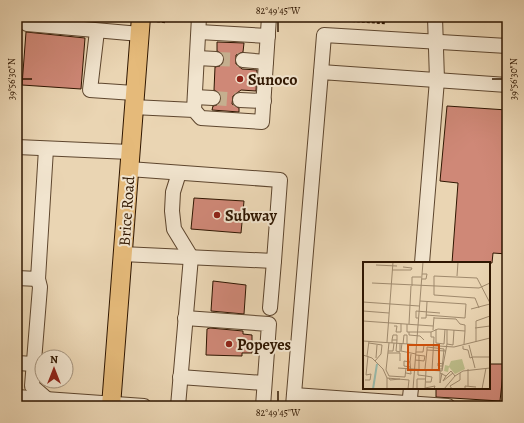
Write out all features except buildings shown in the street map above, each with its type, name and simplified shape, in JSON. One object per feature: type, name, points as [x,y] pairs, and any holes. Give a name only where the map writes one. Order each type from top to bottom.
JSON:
[{"type":"main road","name":"Brice Road","points":[[111,405],[141,25]]},
{"type":"street","points":[[28,17],[27,24],[97,31],[141,25]]},
{"type":"street","points":[[199,17],[195,103],[201,118],[262,122],[269,17]]},
{"type":"street","points":[[422,262],[437,80],[435,17]]},
{"type":"street","points":[[97,31],[90,90],[134,100],[195,103],[213,98]]},
{"type":"street","points":[[199,32],[268,36]]},
{"type":"street","points":[[448,406],[294,400],[324,35],[507,46]]},
{"type":"street","points":[[197,58],[216,59]]},
{"type":"street","points":[[243,60],[266,62]]},
{"type":"street","points":[[321,72],[507,85]]},
{"type":"street","points":[[240,100],[264,101]]},
{"type":"street","points":[[17,147],[46,149],[130,161],[179,173],[280,180],[270,308]]},
{"type":"street","points":[[35,349],[40,288],[38,279],[46,149]]},
{"type":"street","points":[[178,406],[191,257],[180,242],[174,229],[172,211],[174,192],[179,173]]},
{"type":"street","points":[[122,254],[274,261]]},
{"type":"street","points":[[17,278],[38,279]]},
{"type":"street","points":[[185,318],[269,324],[263,406]]},
{"type":"street","points":[[17,363],[34,364],[32,386],[34,388]]},
{"type":"street","points":[[180,377],[264,383]]},
{"type":"street","points":[[35,389],[48,403]]},
{"type":"street","points":[[409,405],[411,389]]},
{"type":"street","points":[[17,397],[48,403],[144,406]]},
{"type":"tunnel","points":[[216,59],[243,60]]},
{"type":"tunnel","points":[[213,98],[240,100]]},
{"type":"place","name":"Sunoco","points":[[240,79]]},
{"type":"place","name":"Subway","points":[[217,215]]},
{"type":"place","name":"Popeyes","points":[[229,344]]}]
